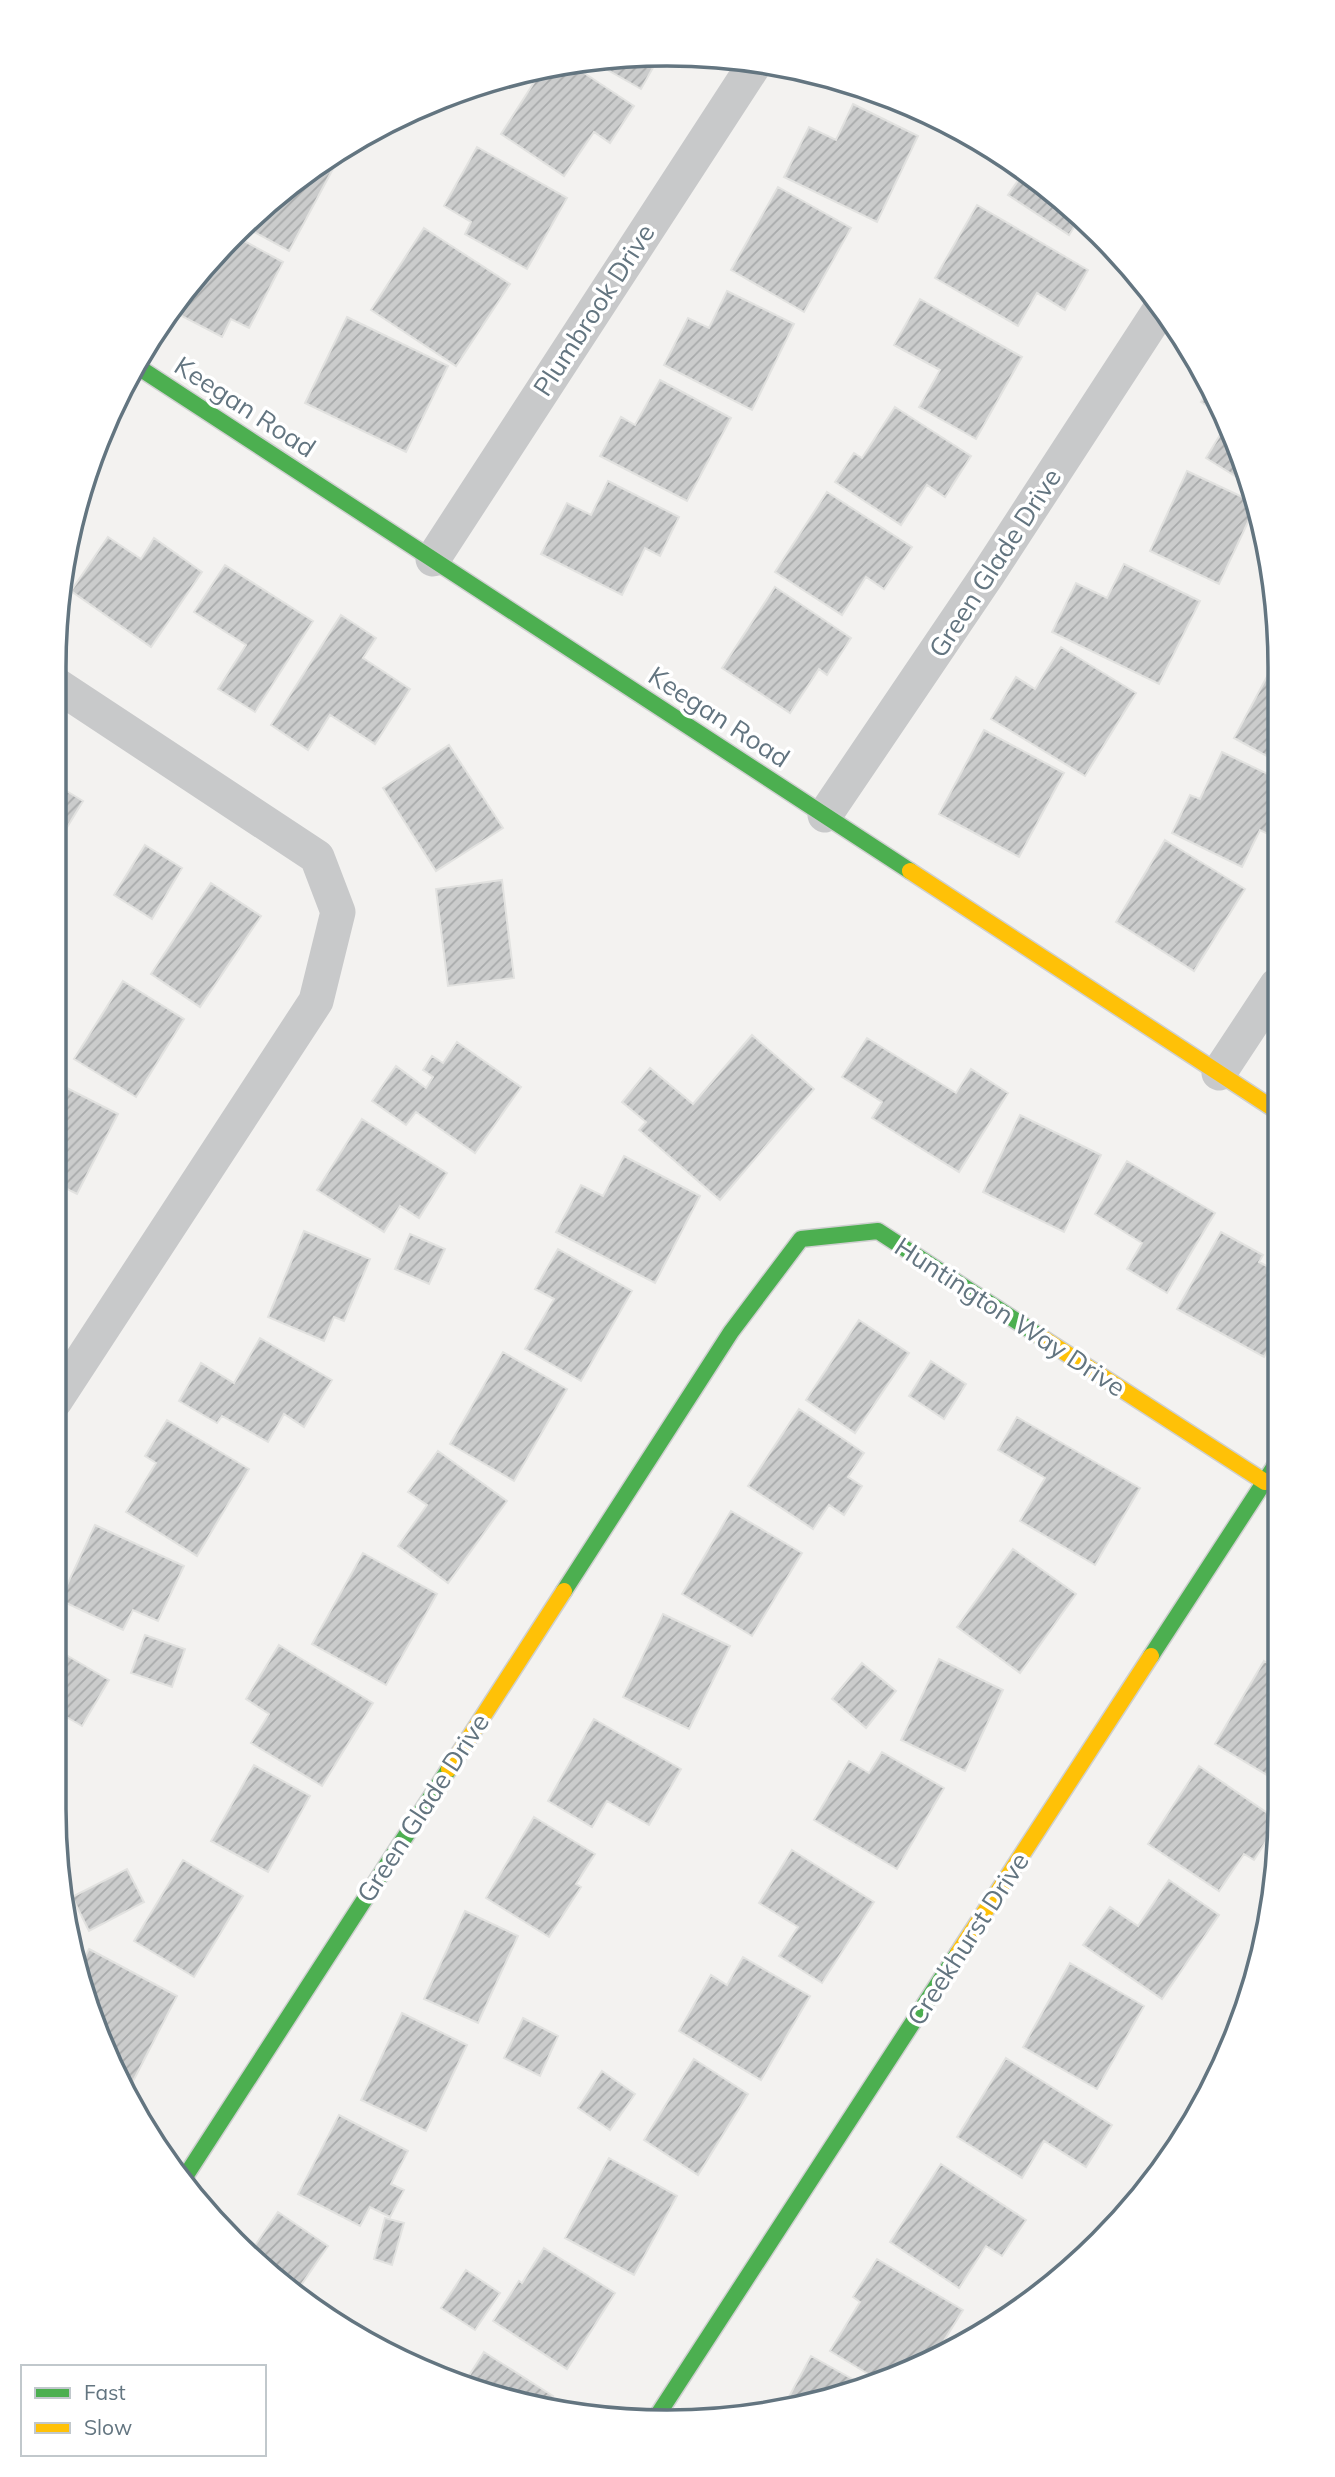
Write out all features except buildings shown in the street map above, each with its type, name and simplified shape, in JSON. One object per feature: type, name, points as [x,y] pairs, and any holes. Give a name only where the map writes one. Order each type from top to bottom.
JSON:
[{"type":"street","name":"Plumbrook Drive","points":[[433,559],[749,72]]},
{"type":"street","name":"Green Glade Drive","points":[[825,815],[988,574],[1155,317]]},
{"type":"street","name":"Keegan Road","points":[[145,371],[1268,1105]]},
{"type":"street","points":[[66,691],[317,857],[338,912],[316,1001],[66,1384]]},
{"type":"street","points":[[1219,1073],[1268,999]]},
{"type":"street","name":"Huntington Way Drive","points":[[665,1433],[731,1332],[801,1240],[878,1231],[1265,1482]]},
{"type":"street","name":"Green Glade Drive","points":[[188,2171],[665,1433]]},
{"type":"street","name":"Creekhurst Drive","points":[[661,2410],[1268,1477]]},
{"type":"traffic: fast","points":[[145,371],[910,871]]},
{"type":"traffic: fast","points":[[564,1591],[731,1332],[801,1239],[878,1231],[1041,1337]]},
{"type":"traffic: fast","points":[[1151,1656],[1268,1476]]},
{"type":"traffic: fast","points":[[188,2171],[449,1769]]},
{"type":"traffic: fast","points":[[661,2410],[958,1953]]},
{"type":"traffic: slow","points":[[910,871],[1268,1105]]},
{"type":"traffic: slow","points":[[1041,1337],[1265,1482]]},
{"type":"traffic: slow","points":[[449,1769],[564,1591]]},
{"type":"traffic: slow","points":[[958,1953],[1151,1656]]}]
